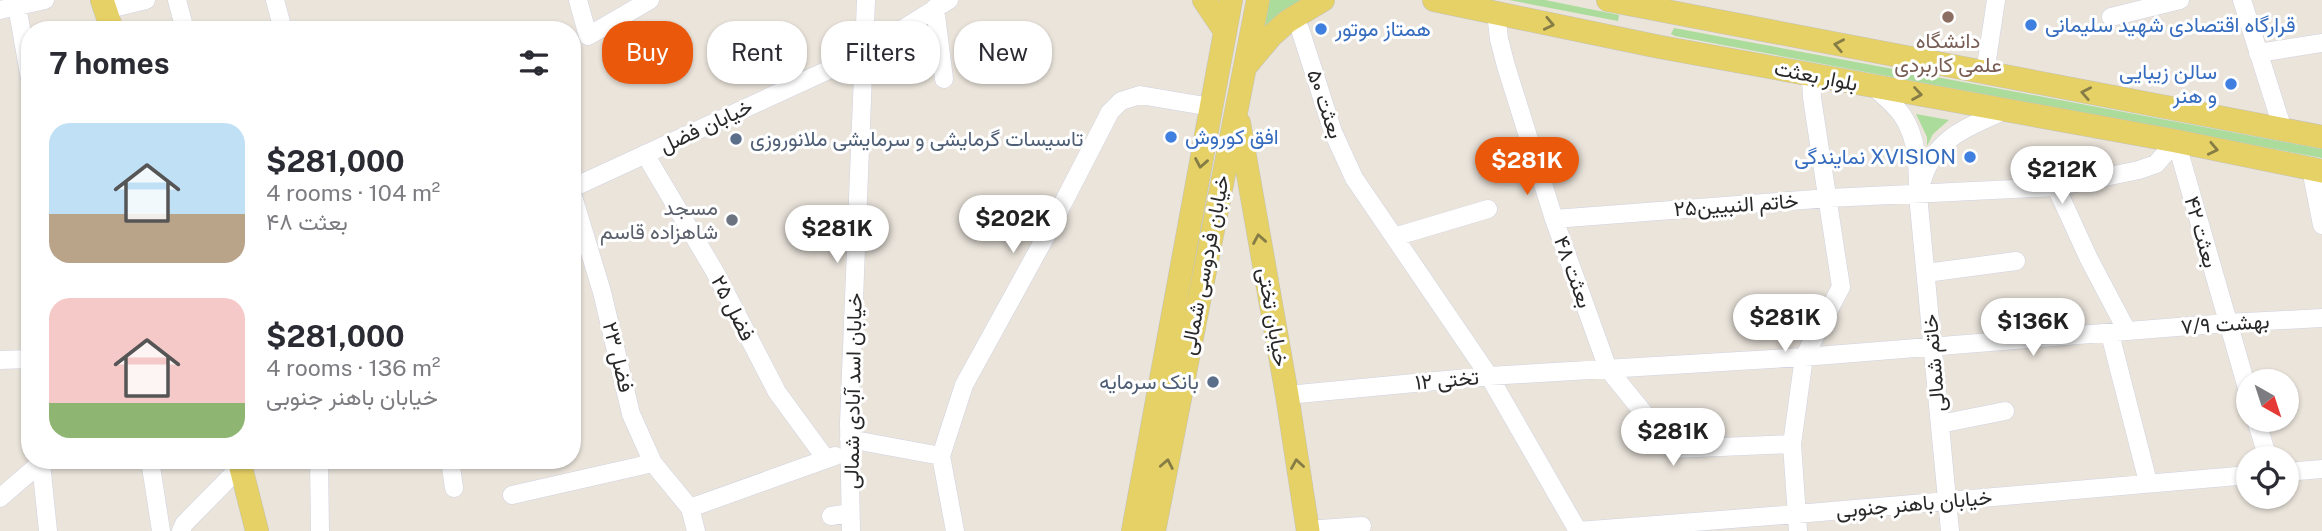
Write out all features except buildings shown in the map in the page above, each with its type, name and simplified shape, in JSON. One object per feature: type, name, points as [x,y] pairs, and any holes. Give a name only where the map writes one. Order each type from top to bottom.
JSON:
[{"type":"main road","points":[[1204,0],[1225,31]]},
{"type":"main road","name":"خیابان فردوسی شمالی","points":[[1133,531],[1231,0]]},
{"type":"main road","name":"خیابان فردوسی شمالی","points":[[1154,531],[1258,0]]},
{"type":"main road","points":[[1244,69],[1271,36],[1288,21],[1323,0]]},
{"type":"main road","name":"بلوار بعثت","points":[[1434,0],[1660,47],[2176,141],[2317,170]]},
{"type":"main road","name":"بلوار بعثت","points":[[1608,0],[1665,6],[1985,74],[2322,137]]},
{"type":"main road","points":[[1660,47],[1665,6]]},
{"type":"main road","name":"خیابان تختی","points":[[1237,104],[1287,395],[1307,530]]},
{"type":"main road","points":[[240,469],[257,531]]},
{"type":"street","points":[[21,49],[9,8],[45,0]]},
{"type":"street","points":[[107,13],[146,0]]},
{"type":"street","points":[[177,0],[183,21]]},
{"type":"street","points":[[275,0],[281,21]]},
{"type":"street","points":[[578,0],[588,36],[650,0]]},
{"type":"street","name":"خیابان اسد آبادی شمالی","points":[[865,21],[866,0]]},
{"type":"street","points":[[1985,74],[1996,0]]},
{"type":"street","points":[[2111,17],[2180,0]]},
{"type":"street","points":[[2242,0],[2283,130]]},
{"type":"street","points":[[942,4],[944,79]]},
{"type":"street","name":"خیابان فضل","points":[[915,21],[942,4]]},
{"type":"street","name":"بعثت ۴۸","points":[[1496,13],[1506,66],[1554,219],[1608,369],[1673,449],[1792,444]]},
{"type":"street","name":"بعثت ۵۰","points":[[1300,29],[1329,121],[1354,177]]},
{"type":"street","points":[[2258,52],[2322,43]]},
{"type":"street","name":"خیابان فضل","points":[[581,185],[645,153],[821,73]]},
{"type":"street","points":[[1798,523],[1792,444],[1804,357],[1841,287],[1829,198],[1811,98],[1811,75]]},
{"type":"street","name":"خیابان اسد آبادی شمالی","points":[[850,531],[849,445],[863,84]]},
{"type":"street","name":"خاتم شمالی","points":[[1875,88],[1902,115],[1909,128],[1918,164],[1918,195],[1950,531]]},
{"type":"street","points":[[956,531],[949,507],[941,456],[964,385],[1110,112],[1121,100],[1140,95],[1211,107]]},
{"type":"street","points":[[1918,195],[1927,166],[1938,148],[1967,128],[2006,110]]},
{"type":"street","name":"خاتم النبیین۲۵","points":[[1554,219],[1829,198],[2056,187],[2156,164],[2176,141]]},
{"type":"street","name":"بعثت ۴۲","points":[[2176,141],[2241,369]]},
{"type":"street","name":"فضل ۲۵","points":[[645,153],[715,272],[777,393],[826,459]]},
{"type":"street","points":[[2317,170],[2322,225]]},
{"type":"street","name":"خیابان باهنر جنوبی","points":[[1354,177],[1489,376],[1577,531],[1798,523],[1947,500],[2236,476]]},
{"type":"street","points":[[2056,187],[2119,332],[2148,482]]},
{"type":"street","points":[[1394,237],[1488,209]]},
{"type":"street","name":"فضل ۲۳","points":[[581,221],[632,414],[653,463],[690,508]]},
{"type":"street","points":[[1926,273],[2016,261]]},
{"type":"street","name":"بهشت ۷/۹","points":[[1804,357],[2322,317]]},
{"type":"street","name":"تختی ۱۲","points":[[1287,395],[1489,376],[1804,357]]},
{"type":"street","points":[[0,358],[21,359]]},
{"type":"street","points":[[1940,424],[2005,411]]},
{"type":"street","points":[[696,531],[690,508],[826,459],[849,445],[941,456]]},
{"type":"street","points":[[512,495],[653,463]]},
{"type":"street","points":[[0,498],[35,469]]},
{"type":"street","points":[[44,469],[48,531]]},
{"type":"street","points":[[151,469],[161,531]]},
{"type":"street","points":[[181,531],[184,524],[234,469]]},
{"type":"street","points":[[319,469],[320,531]]},
{"type":"street","points":[[451,469],[454,488]]},
{"type":"street","points":[[2299,471],[2322,469]]},
{"type":"street","points":[[831,516],[850,513]]},
{"type":"street","points":[[1307,530],[1362,526]]},
{"type":"green space","points":[[1267,0],[1311,0],[1261,36]]},
{"type":"green space","points":[[1509,0],[1545,0],[1619,15],[1618,21]]},
{"type":"green space","points":[[1674,28],[2322,149],[2322,158],[1675,36],[1671,34]]},
{"type":"green space","points":[[1916,114],[1949,120],[1933,134],[1927,146],[1927,137]]},
{"type":"place","name":"دانشگاه علمی کاربردی","points":[[1948,17]]},
{"type":"place","name":"قرارگاه اقتصادی شهید سلیمانی","points":[[2031,25]]},
{"type":"place","name":"همتاز موتور","points":[[1321,29]]},
{"type":"place","name":"سالن زیبایی و هنر","points":[[2231,84]]},
{"type":"place","name":"افق کوروش","points":[[1171,137]]},
{"type":"place","name":"تاسیسات گرمایشی و سرمایشی ملانوروزی","points":[[736,139]]},
{"type":"place","name":"نمایندگی XVISION","points":[[1970,157]]},
{"type":"place","name":"مسجد شاهزاده قاسم","points":[[732,220]]},
{"type":"place","name":"بانک سرمایه","points":[[1213,382]]}]
